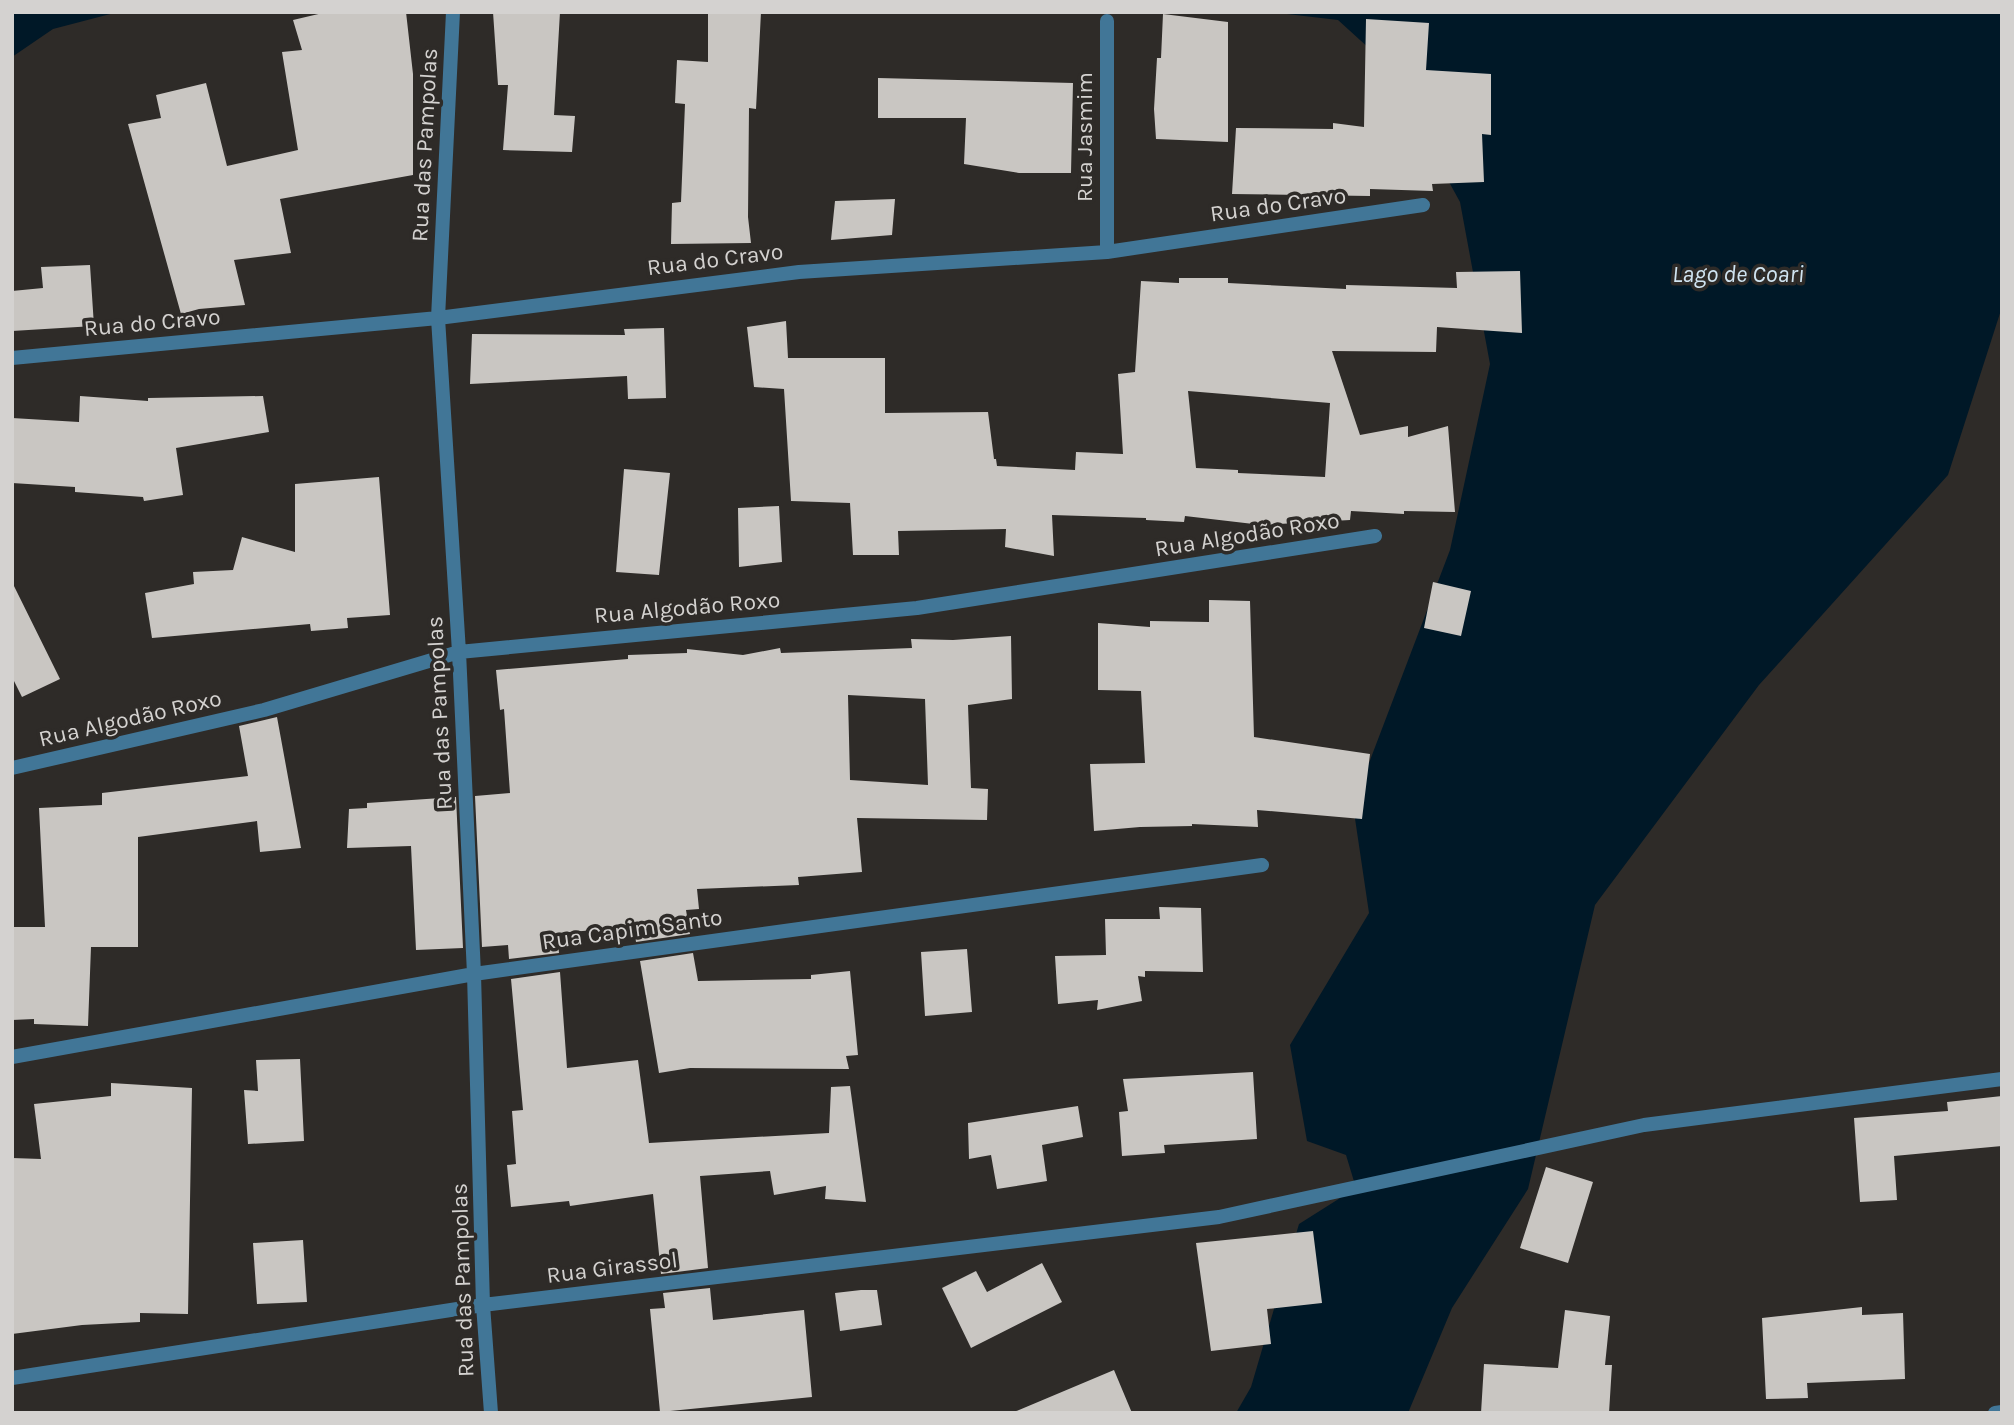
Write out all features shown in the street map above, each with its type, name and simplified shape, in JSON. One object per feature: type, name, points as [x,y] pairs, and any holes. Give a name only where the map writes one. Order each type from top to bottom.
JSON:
[{"type":"street","name":"Rua das Pampolas","points":[[453,12],[438,317],[459,652],[474,974],[484,1305],[491,1413]]},
{"type":"street","name":"Rua Jasmim","points":[[1107,22],[1107,252]]},
{"type":"street","name":"Rua do Cravo","points":[[12,358],[438,317],[800,272],[1107,252],[1423,205]]},
{"type":"street","name":"Rua Algodão Roxo","points":[[12,768],[264,710],[459,652],[918,608],[1375,536]]},
{"type":"street","name":"Rua Capim Santo","points":[[12,1057],[474,974],[1262,864]]},
{"type":"street","name":"Rua Girassol","points":[[12,1378],[484,1305],[1219,1217],[1644,1125],[2002,1079]]},
{"type":"street","points":[[1995,1413],[2002,1412]]},
{"type":"water","points":[[12,12],[118,12],[53,29],[12,57]]},
{"type":"water","name":"Lago de Coari","points":[[1269,12],[2002,12],[2002,307],[1948,475],[1759,685],[1595,905],[1528,1189],[1452,1308],[1408,1413],[1236,1413],[1251,1387],[1299,1224],[1356,1188],[1346,1155],[1307,1141],[1290,1045],[1369,913],[1353,805],[1450,550],[1490,364],[1460,202],[1382,60],[1338,20]]},
{"type":"building","points":[[327,12],[406,12],[413,74],[413,175],[280,199],[291,253],[234,260],[245,305],[199,309],[181,314],[128,124],[161,118],[156,95],[206,83],[227,166],[298,150],[282,52],[302,50],[293,20]]},
{"type":"building","points":[[493,12],[560,12],[554,115],[575,116],[572,152],[503,150],[508,85],[498,85]]},
{"type":"building","points":[[708,12],[761,12],[756,109],[749,108],[748,217],[751,243],[671,244],[672,203],[681,202],[685,104],[675,103],[677,60],[708,62]]},
{"type":"building","points":[[1163,14],[1228,22],[1228,142],[1156,139],[1154,109],[1157,58],[1161,58]]},
{"type":"building","points":[[1366,19],[1429,23],[1426,70],[1491,74],[1491,135],[1482,134],[1484,182],[1432,184],[1433,191],[1370,189],[1370,196],[1232,194],[1236,128],[1333,129],[1333,123],[1364,127]]},
{"type":"building","points":[[878,78],[1073,83],[1071,173],[1019,173],[964,164],[966,118],[878,118]]},
{"type":"building","points":[[895,199],[892,235],[831,240],[835,201]]},
{"type":"building","points":[[90,265],[94,326],[12,331],[12,291],[43,288],[41,267]]},
{"type":"building","points":[[1520,271],[1522,333],[1437,327],[1436,352],[1332,351],[1360,435],[1408,426],[1408,437],[1448,426],[1455,512],[1404,511],[1404,514],[1351,511],[1350,520],[1262,525],[1185,516],[1184,522],[1052,515],[1054,556],[1005,547],[1006,529],[898,531],[899,555],[853,555],[850,503],[791,501],[784,389],[754,387],[747,327],[786,321],[788,358],[885,358],[885,413],[988,412],[997,466],[1075,470],[1076,452],[1123,454],[1118,374],[1135,372],[1141,281],[1179,283],[1179,278],[1228,278],[1228,283],[1346,289],[1346,285],[1457,288],[1456,272]],"holes":[[[1188,391],[1330,403],[1325,477],[1196,468]]]},
{"type":"building","points":[[664,328],[666,398],[628,399],[627,376],[470,384],[472,334],[625,335],[624,329]]},
{"type":"building","points":[[80,396],[148,401],[148,398],[263,396],[269,432],[176,448],[183,495],[144,501],[143,497],[75,492],[75,487],[12,483],[12,418],[79,422]]},
{"type":"building","points":[[624,469],[670,473],[659,575],[616,572]]},
{"type":"building","points":[[379,477],[390,615],[347,618],[348,628],[311,631],[310,624],[152,638],[145,593],[194,584],[193,572],[233,570],[242,537],[295,552],[295,484]]},
{"type":"building","points":[[779,506],[782,562],[739,567],[738,508]]},
{"type":"building","points":[[12,582],[60,679],[22,697],[12,677]]},
{"type":"building","points":[[1433,582],[1471,591],[1461,636],[1424,628]]},
{"type":"building","points":[[1209,600],[1250,601],[1254,737],[1370,754],[1362,819],[1257,810],[1258,827],[1192,824],[1094,831],[1090,764],[1145,763],[1141,691],[1098,690],[1098,623],[1150,627],[1150,621],[1209,622]]},
{"type":"building","points":[[1011,636],[1012,699],[968,705],[971,788],[988,789],[987,820],[857,818],[862,872],[798,877],[799,885],[697,889],[699,909],[686,910],[690,934],[636,942],[634,927],[557,933],[559,953],[509,959],[508,945],[482,947],[475,796],[510,793],[504,709],[500,710],[496,670],[628,659],[628,655],[687,653],[687,649],[743,655],[780,648],[781,653],[912,648],[911,639],[953,640]],"holes":[[[848,695],[925,699],[928,785],[850,780]]]},
{"type":"building","points":[[277,717],[301,848],[260,852],[257,821],[138,837],[138,947],[91,947],[88,1026],[34,1024],[34,1019],[12,1020],[12,927],[45,927],[39,808],[102,805],[102,793],[248,776],[239,726]]},
{"type":"building","points":[[456,797],[463,948],[416,950],[411,846],[347,848],[349,809],[367,808],[367,803]]},
{"type":"building","points":[[1159,907],[1201,908],[1203,972],[1145,971],[1145,977],[1138,976],[1142,1001],[1097,1010],[1098,1000],[1058,1004],[1055,956],[1106,955],[1105,919],[1160,919]]},
{"type":"building","points":[[967,949],[972,1012],[925,1016],[921,952]]},
{"type":"building","points":[[693,953],[698,981],[811,979],[811,975],[850,971],[858,1055],[846,1056],[849,1069],[690,1068],[659,1073],[640,961]]},
{"type":"building","points":[[560,972],[567,1068],[638,1060],[649,1143],[829,1133],[831,1087],[850,1086],[866,1202],[825,1199],[826,1186],[774,1195],[770,1171],[700,1176],[708,1268],[661,1274],[653,1194],[570,1206],[569,1201],[511,1207],[507,1165],[516,1164],[512,1111],[523,1110],[511,979]]},
{"type":"building","points":[[300,1059],[304,1141],[248,1144],[244,1090],[258,1091],[256,1060]]},
{"type":"building","points":[[1253,1072],[1257,1139],[1164,1145],[1165,1153],[1122,1156],[1119,1112],[1128,1111],[1123,1079]]},
{"type":"building","points":[[111,1083],[192,1088],[188,1314],[140,1313],[140,1322],[82,1325],[12,1334],[12,1158],[41,1159],[34,1104],[111,1096]]},
{"type":"building","points":[[2002,1096],[2002,1146],[1894,1156],[1897,1200],[1860,1202],[1854,1118],[1948,1111],[1947,1102]]},
{"type":"building","points":[[1078,1106],[1083,1137],[1042,1145],[1047,1181],[997,1189],[991,1155],[969,1159],[968,1123]]},
{"type":"building","points":[[1546,1167],[1593,1182],[1568,1263],[1520,1248]]},
{"type":"building","points":[[1313,1231],[1322,1303],[1267,1309],[1271,1344],[1211,1351],[1196,1243]]},
{"type":"building","points":[[303,1240],[307,1302],[257,1304],[253,1243]]},
{"type":"building","points":[[1042,1263],[1062,1302],[971,1348],[942,1288],[976,1271],[987,1292]]},
{"type":"building","points":[[710,1288],[713,1320],[804,1310],[812,1397],[660,1412],[650,1309],[665,1308],[663,1293]]},
{"type":"building","points":[[877,1290],[882,1325],[840,1331],[835,1293]]},
{"type":"building","points":[[1862,1307],[1862,1315],[1903,1313],[1905,1379],[1807,1383],[1808,1398],[1766,1399],[1762,1318]]},
{"type":"building","points":[[1565,1310],[1610,1316],[1605,1365],[1612,1365],[1609,1413],[1481,1413],[1484,1364],[1558,1368]]},
{"type":"building","points":[[1114,1370],[1132,1413],[1014,1413],[1014,1412]]}]
